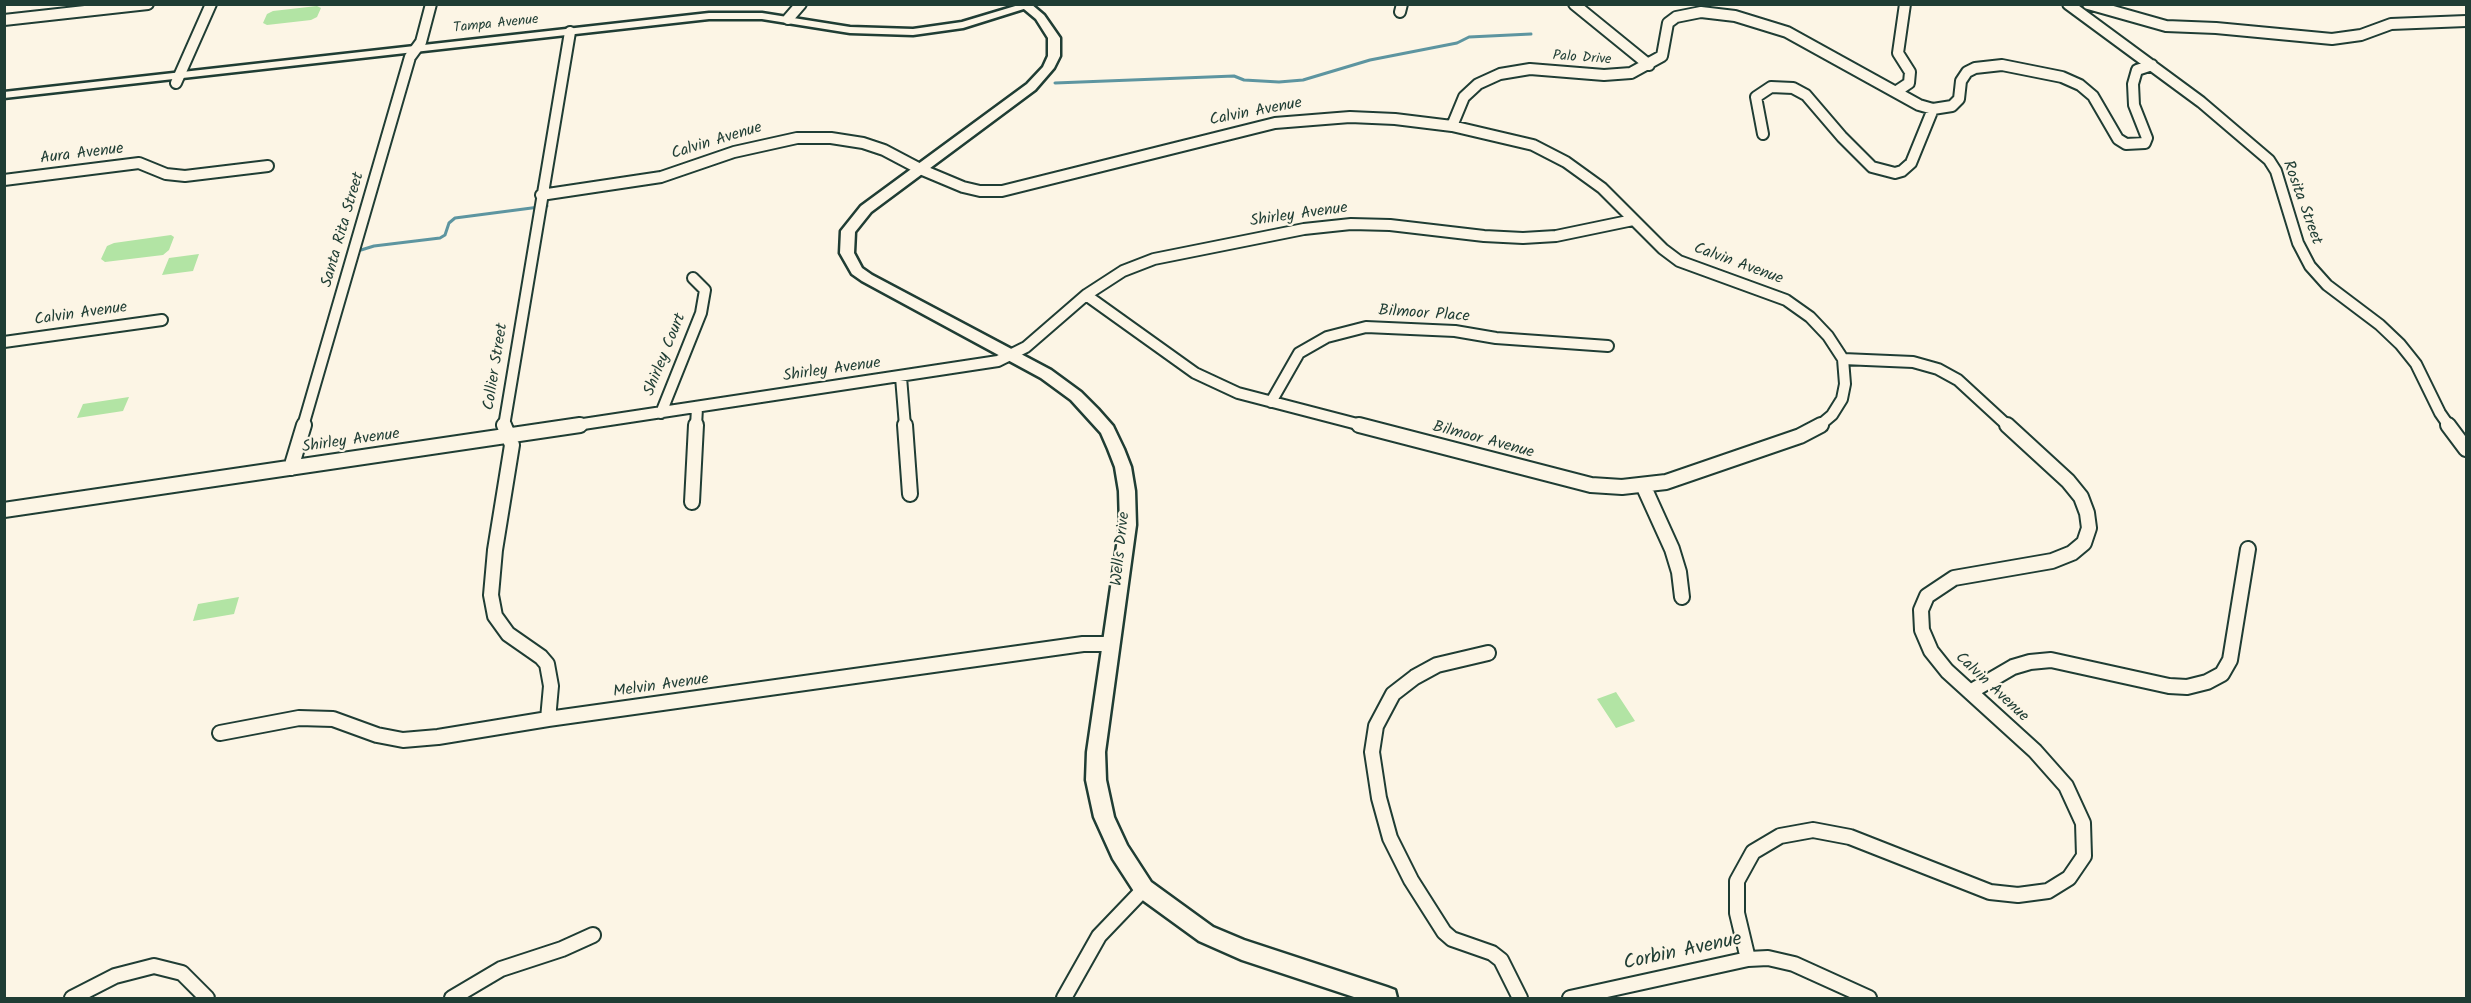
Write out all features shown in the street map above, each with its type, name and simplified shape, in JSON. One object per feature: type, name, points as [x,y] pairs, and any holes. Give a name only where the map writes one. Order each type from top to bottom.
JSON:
[{"type":"main road","name":"Wells Drive","points":[[1024,6],[1040,17],[1054,38],[1054,56],[1048,68],[1031,87],[858,216],[848,231],[846,242],[850,262],[867,278],[1046,374],[1076,396],[1107,430],[1123,466],[1127,491],[1128,525],[1096,752],[1096,780],[1104,817],[1120,852],[1144,889],[1206,934],[1242,950],[1387,999]]},
{"type":"street","points":[[4,20],[148,4]]},
{"type":"street","points":[[177,80],[211,4]]},
{"type":"street","name":"Santa Rita Street","points":[[291,468],[410,57],[421,42],[431,4]]},
{"type":"street","points":[[788,19],[801,4]]},
{"type":"street","points":[[1574,4],[1649,65],[1662,56],[1668,23],[1676,17],[1690,13],[1714,12],[1770,25],[1787,32],[1897,91],[1918,105],[1933,109],[1952,106],[1959,99],[1961,81],[1967,72],[1986,66],[2002,65],[2062,77],[2080,85],[2093,96],[2118,139],[2126,144],[2145,143],[2147,138],[2134,105],[2133,84],[2137,70],[2152,65]]},
{"type":"street","points":[[1897,91],[1909,83],[1910,72],[1898,53],[1905,4]]},
{"type":"street","name":"Rosita Street","points":[[2068,4],[2201,102],[2269,160],[2276,171],[2298,243],[2310,266],[2327,285],[2380,325],[2400,344],[2416,364],[2440,413],[2466,449]]},
{"type":"street","points":[[2088,4],[2166,26],[2216,27],[2332,39],[2361,36],[2391,24],[2466,21]]},
{"type":"street","name":"Tampa Avenue","points":[[4,95],[177,80],[709,16],[743,15],[788,19],[850,30],[914,32],[963,25],[1024,6]]},
{"type":"street","name":"Collier Street","points":[[549,719],[552,686],[547,664],[541,657],[508,634],[495,616],[490,595],[512,445],[506,436],[504,426],[570,32]]},
{"type":"street","name":"Palo Drive","points":[[1452,126],[1464,97],[1478,84],[1500,74],[1530,69],[1617,75],[1631,73],[1649,65]]},
{"type":"street","points":[[1763,134],[1756,97],[1759,93],[1772,87],[1793,88],[1806,95],[1842,137],[1872,167],[1895,173],[1902,171],[1911,163],[1933,109]]},
{"type":"street","name":"Calvin Avenue","points":[[541,195],[652,179],[734,152],[797,138],[831,138],[863,142],[963,187],[980,191],[1002,191],[1275,123],[1350,117],[1395,119],[1452,126],[1533,145],[1566,162],[1602,188],[1633,220],[1679,261],[1786,300],[1810,316],[1828,336],[1842,359],[1913,362],[1938,369],[1958,380],[2068,480],[2081,497],[2087,513],[2089,528],[2084,543],[2072,553],[2052,561],[1954,578],[1927,596],[1921,610],[1922,630],[1931,651],[1947,671],[2035,752],[2066,786],[2083,823],[2084,856],[2069,878],[2048,891],[2018,896],[1990,892],[1850,837],[1813,830],[1780,836],[1753,852],[1737,881],[1737,913],[1748,959]]},
{"type":"street","points":[[138,163],[144,150]]},
{"type":"street","name":"Aura Avenue","points":[[4,180],[138,163],[166,174],[185,176],[268,166]]},
{"type":"street","name":"Shirley Avenue","points":[[4,510],[697,408],[998,361],[1026,347],[1086,295],[1123,271],[1154,260],[1304,229],[1352,224],[1390,225],[1484,236],[1524,238],[1556,236],[1633,220]]},
{"type":"street","name":"Shirley Court","points":[[661,413],[701,313],[705,290],[693,278]]},
{"type":"street","name":"Bilmoor Avenue","points":[[1086,295],[1195,373],[1238,393],[1564,480],[1591,485],[1643,485],[1683,477],[1818,427],[1832,415],[1842,399],[1845,384],[1842,359]]},
{"type":"street","name":"Calvin Avenue","points":[[4,342],[162,320]]},
{"type":"street","name":"Bilmoor Place","points":[[1271,402],[1299,353],[1327,337],[1366,327],[1455,331],[1496,338],[1608,346]]},
{"type":"street","points":[[901,377],[910,494]]},
{"type":"street","points":[[692,502],[697,408]]},
{"type":"street","points":[[1643,485],[1672,549],[1679,572],[1682,597]]},
{"type":"street","points":[[1970,692],[2013,667],[2030,662],[2051,660],[2169,686],[2187,687],[2215,678],[2222,674],[2230,660],[2248,549]]},
{"type":"street","name":"Melvin Avenue","points":[[220,733],[299,718],[333,719],[377,735],[403,740],[438,737],[549,719],[1083,644],[1110,644]]},
{"type":"street","points":[[1488,653],[1437,665],[1415,676],[1393,694],[1376,726],[1372,752],[1379,798],[1390,838],[1411,880],[1444,932],[1452,939],[1492,953],[1501,960],[1509,972],[1520,999]]},
{"type":"street","points":[[1064,999],[1099,936],[1144,889]]},
{"type":"street","points":[[452,999],[501,969],[562,949],[593,935]]},
{"type":"street","name":"Corbin Avenue","points":[[1570,999],[1748,959],[1768,958],[1794,964],[1869,999]]},
{"type":"street","points":[[72,999],[115,976],[154,966],[182,973],[207,999]]},
{"type":"green space","points":[[317,6],[321,8],[317,17],[311,20],[267,25],[263,23],[267,14],[273,11]]},
{"type":"green space","points":[[171,235],[174,237],[169,250],[163,255],[105,262],[101,259],[107,246],[114,243]]},
{"type":"green space","points":[[199,254],[193,271],[162,275],[169,258]]},
{"type":"green space","points":[[129,397],[123,411],[77,418],[83,404]]},
{"type":"green space","points":[[239,597],[234,614],[193,621],[198,604]]},
{"type":"green space","points":[[1616,692],[1635,721],[1616,728],[1597,699]]},
{"type":"waterway","points":[[1055,83],[1234,76],[1244,80],[1279,82],[1303,80],[1370,60],[1457,43],[1469,37],[1531,34]]},
{"type":"waterway","points":[[361,250],[374,246],[440,238],[445,235],[449,223],[455,218],[547,206]]}]
